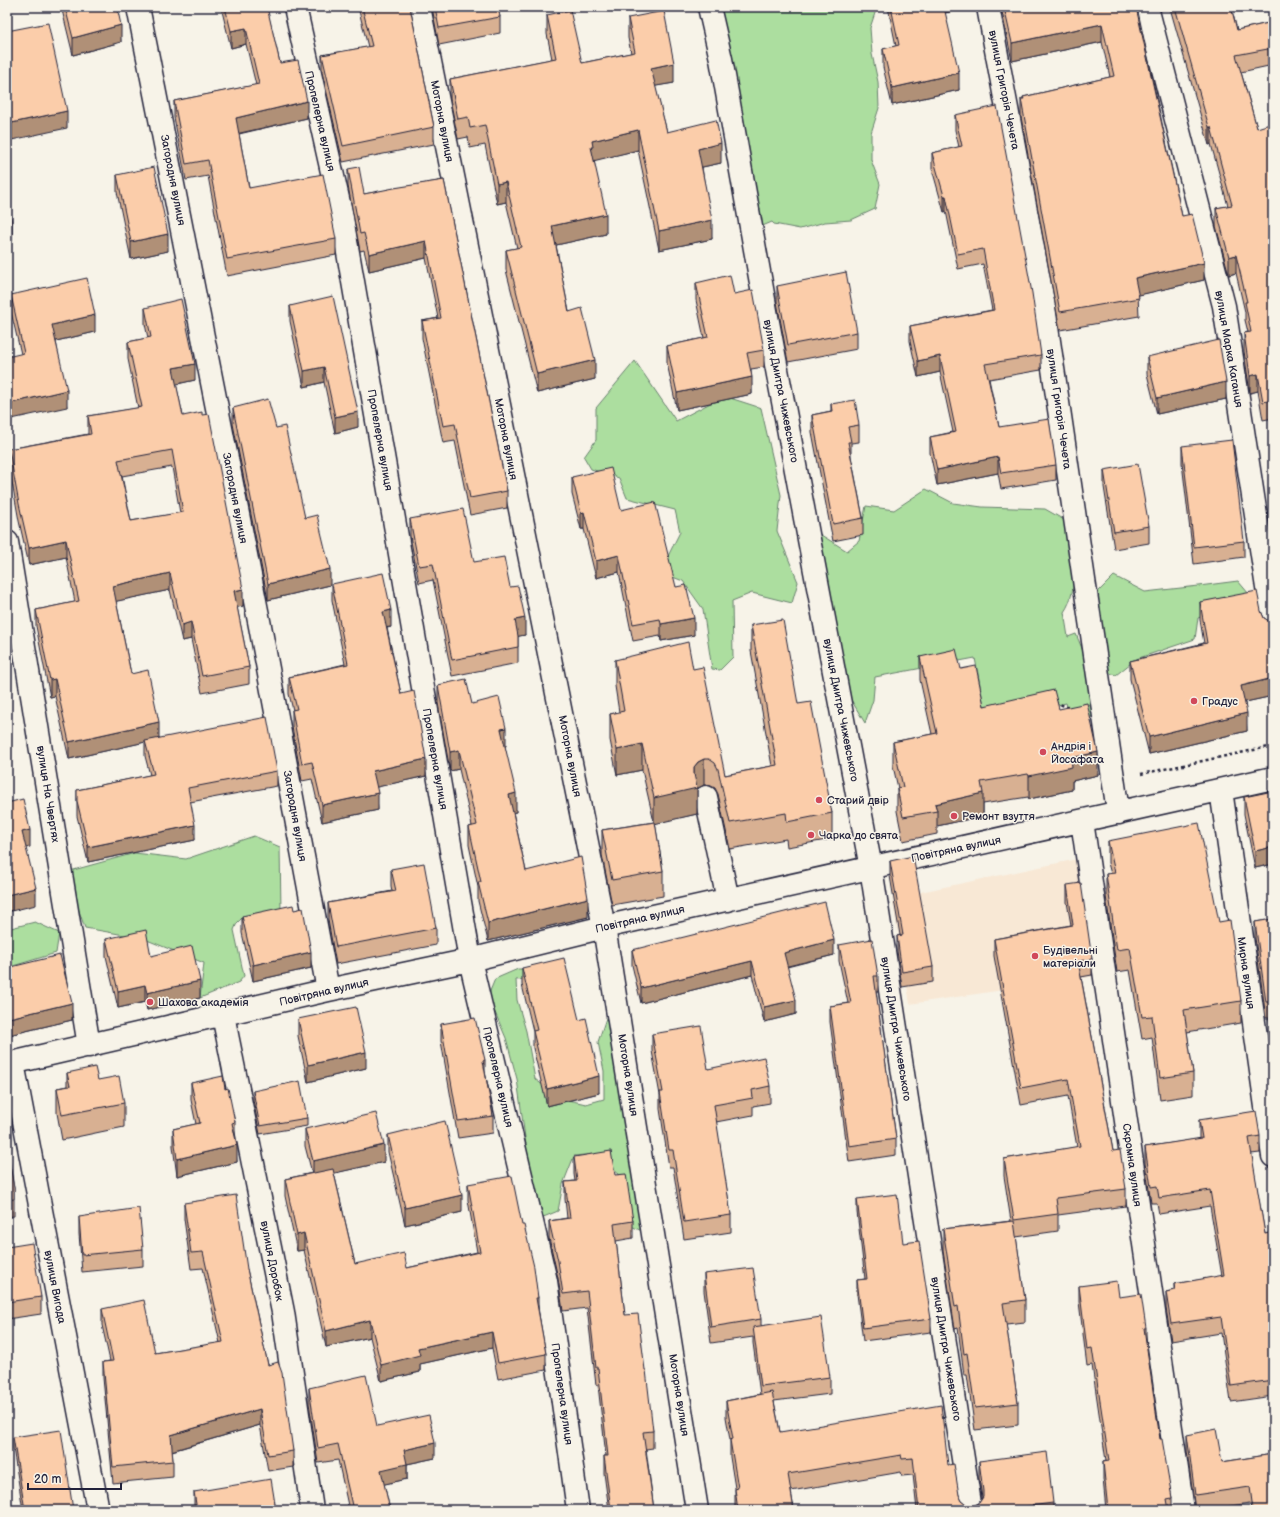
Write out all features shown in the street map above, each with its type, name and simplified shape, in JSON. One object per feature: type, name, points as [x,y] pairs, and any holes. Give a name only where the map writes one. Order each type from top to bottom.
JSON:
[{"type":"street","name":"Загородня вулиця","points":[[138,7],[259,618],[328,990]]},
{"type":"street","name":"Пропелерна вулиця","points":[[294,7],[341,212],[470,960],[546,1281],[578,1510]]},
{"type":"street","name":"Моторна вулиця","points":[[419,7],[604,927],[697,1510]]},
{"type":"street","name":"вулиця Дмитра Чижевського","points":[[709,7],[721,59],[768,322],[871,868],[971,1510]]},
{"type":"street","name":"вулиця Григорія Чечета","points":[[988,7],[1044,307],[1119,813]]},
{"type":"street","name":"вулиця Марка Каганця","points":[[1147,7],[1224,306],[1273,626]]},
{"type":"street","name":"вулиця На Чвертях","points":[[7,542],[89,1046]]},
{"type":"street","name":"Повітряна вулиця","points":[[10,1063],[328,990],[470,960],[604,927],[1273,778]]},
{"type":"street","name":"Мирна вулиця","points":[[1220,790],[1273,1156]]},
{"type":"street","points":[[706,797],[728,900]]},
{"type":"street","name":"Скромна вулиця","points":[[1082,821],[1183,1510]]},
{"type":"street","name":"вулиця Доробок","points":[[223,1015],[283,1312],[312,1510]]},
{"type":"street","name":"вулиця Вигода","points":[[10,1063],[98,1510]]},
{"type":"path","points":[[1054,701],[1075,710],[1103,706]]},
{"type":"path","points":[[1139,775],[1273,746]]},
{"type":"shaded area","points":[[1082,858],[1103,975],[910,1004],[892,898]]},
{"type":"green space","points":[[703,7],[877,7],[870,28],[872,54],[878,82],[879,108],[871,133],[871,160],[880,184],[875,209],[851,220],[825,222],[800,229],[774,224],[772,222],[753,230]]},
{"type":"green space","points":[[635,361],[676,421],[724,396],[761,408],[781,495],[777,531],[798,582],[792,603],[752,593],[732,601],[733,657],[720,670],[712,669],[703,609],[683,581],[660,572],[680,532],[675,510],[627,498],[619,478],[591,469],[584,457],[596,440],[596,408]]},
{"type":"green space","points":[[926,489],[953,503],[982,507],[1045,509],[1073,525],[1075,558],[1074,582],[1069,603],[1064,612],[1068,637],[1076,634],[1086,658],[1094,716],[1072,724],[1066,703],[987,722],[975,658],[875,677],[873,700],[865,723],[838,678],[808,527],[847,551],[859,541],[866,506],[894,510]]},
{"type":"green space","points":[[1114,576],[1145,592],[1238,581],[1254,600],[1198,618],[1195,639],[1136,659],[1116,675],[1109,673],[1099,632],[1098,592]]},
{"type":"green space","points":[[254,836],[280,847],[281,911],[242,918],[237,923],[234,930],[244,976],[239,982],[200,998],[204,963],[142,938],[85,928],[67,877],[70,871],[135,853],[186,859]]},
{"type":"green space","points":[[35,922],[59,933],[56,953],[13,966],[7,971],[7,929]]},
{"type":"green space","points":[[518,969],[539,969],[534,979],[516,980],[517,1000],[526,1031],[535,1079],[559,1098],[586,1104],[604,1099],[604,1071],[598,1042],[607,1015],[642,1231],[631,1226],[630,1208],[620,1175],[595,1154],[574,1156],[563,1184],[558,1211],[541,1218],[532,1189],[517,1079],[506,1038],[488,996],[495,979]]},
{"type":"building","points":[[65,7],[117,7],[121,25],[73,38]]},
{"type":"building","points":[[225,7],[267,7],[280,63],[298,60],[307,101],[236,118],[249,188],[323,174],[336,239],[227,259],[208,160],[186,164],[174,101],[259,84],[246,28],[231,31]]},
{"type":"building","points":[[362,7],[410,7],[434,127],[343,146],[322,55],[372,46]]},
{"type":"building","points":[[435,7],[498,7],[500,17],[439,28]]},
{"type":"building","points":[[891,7],[944,7],[959,73],[892,88],[883,49],[899,45]]},
{"type":"building","points":[[1004,7],[1136,7],[1182,216],[1192,214],[1204,263],[1135,278],[1139,298],[1060,312],[1021,99],[1024,99],[1023,97],[1114,76],[1102,24],[1012,43]]},
{"type":"building","points":[[1175,7],[1231,7],[1237,30],[1273,22],[1273,48],[1236,55],[1257,128],[1270,124],[1273,136],[1273,400],[1263,402],[1258,374],[1250,376],[1244,333],[1251,332],[1245,302],[1247,302],[1236,255],[1229,257],[1216,208],[1232,205],[1211,127],[1209,127]]},
{"type":"building","points":[[570,10],[582,63],[635,52],[628,18],[664,11],[674,63],[651,68],[667,132],[716,120],[721,143],[698,149],[712,220],[659,231],[638,130],[592,141],[593,147],[591,147],[606,214],[552,226],[569,312],[582,308],[595,360],[537,374],[506,250],[521,247],[506,182],[497,184],[485,125],[470,128],[468,117],[458,119],[450,79],[556,58],[547,15]]},
{"type":"building","points":[[48,23],[67,111],[7,124],[7,31]]},
{"type":"building","points":[[997,106],[1032,293],[1041,355],[985,364],[999,427],[1049,419],[1056,465],[1001,473],[998,457],[937,470],[930,437],[956,432],[940,356],[918,361],[910,326],[994,310],[983,249],[958,254],[946,196],[944,196],[932,153],[962,146],[955,115]]},
{"type":"building","points":[[154,167],[168,234],[131,242],[117,175]]},
{"type":"building","points":[[359,167],[364,194],[444,180],[507,491],[470,498],[455,424],[443,426],[422,321],[441,318],[426,241],[369,254],[364,233],[360,234],[348,169]]},
{"type":"building","points":[[7,198],[12,224],[7,225]]},
{"type":"building","points":[[846,272],[857,332],[788,345],[777,286]]},
{"type":"building","points":[[730,275],[734,294],[753,290],[764,350],[747,353],[752,377],[677,393],[667,346],[708,337],[696,283]]},
{"type":"building","points":[[87,278],[95,315],[52,325],[67,390],[7,404],[7,357],[24,353],[11,295]]},
{"type":"building","points":[[333,296],[358,412],[335,417],[324,367],[304,371],[290,306]]},
{"type":"building","points":[[181,299],[195,364],[173,368],[183,416],[202,412],[202,415],[209,414],[243,589],[234,591],[249,667],[202,676],[191,622],[182,625],[170,573],[113,586],[131,674],[148,670],[159,722],[69,742],[55,679],[50,680],[36,610],[79,601],[66,540],[29,548],[9,449],[91,434],[88,416],[142,407],[128,342],[151,337],[145,308]],"holes":[[[172,450],[183,512],[131,521],[118,460]]]},
{"type":"building","points":[[1219,340],[1226,382],[1157,398],[1147,357]]},
{"type":"building","points":[[268,399],[276,428],[285,426],[305,518],[317,515],[330,569],[268,584],[233,408]]},
{"type":"building","points":[[855,400],[859,425],[848,427],[851,442],[848,442],[863,518],[833,524],[812,415],[832,411],[831,404]]},
{"type":"building","points":[[1232,440],[1244,541],[1194,547],[1182,446]]},
{"type":"building","points":[[1138,464],[1149,526],[1114,532],[1104,470]]},
{"type":"building","points":[[611,468],[621,510],[655,502],[676,587],[686,585],[694,618],[661,624],[660,619],[633,624],[619,555],[596,561],[584,512],[581,513],[572,477]]},
{"type":"building","points":[[463,509],[474,562],[504,557],[510,587],[518,586],[525,618],[515,620],[518,636],[518,647],[452,660],[433,564],[419,566],[410,519]]},
{"type":"building","points":[[383,573],[391,610],[383,612],[401,694],[414,691],[426,759],[373,771],[378,793],[322,805],[312,762],[302,764],[292,710],[297,709],[289,677],[348,664],[332,584]]},
{"type":"building","points":[[1257,591],[1264,618],[1273,622],[1273,678],[1241,686],[1247,713],[1149,737],[1130,661],[1207,643],[1200,602]]},
{"type":"building","points":[[783,620],[798,704],[811,702],[832,813],[787,822],[786,813],[730,823],[718,769],[715,763],[709,759],[704,759],[698,762],[694,767],[697,788],[654,798],[642,744],[617,750],[610,714],[624,711],[615,660],[688,642],[693,669],[703,667],[725,775],[777,765],[751,625]]},
{"type":"building","points":[[956,649],[961,669],[976,666],[984,706],[1054,690],[1059,709],[1087,703],[1098,752],[1071,758],[1072,767],[1029,776],[1028,774],[981,782],[983,793],[935,804],[937,811],[903,817],[897,788],[903,787],[893,742],[937,733],[920,657]]},
{"type":"building","points":[[466,679],[472,704],[499,697],[506,728],[501,729],[516,793],[509,795],[526,871],[581,857],[588,898],[488,923],[478,882],[481,882],[469,827],[477,825],[459,750],[450,752],[438,685]]},
{"type":"building","points":[[267,717],[277,771],[188,788],[195,825],[88,847],[77,801],[77,790],[154,774],[145,741]]},
{"type":"building","points":[[1273,791],[1273,847],[1255,851],[1244,797]]},
{"type":"building","points":[[23,799],[30,830],[22,832],[36,888],[7,895],[7,803]]},
{"type":"building","points":[[655,822],[663,871],[612,880],[602,830]]},
{"type":"building","points":[[1199,823],[1219,922],[1230,920],[1241,1001],[1184,1010],[1193,1073],[1160,1078],[1152,1016],[1142,1017],[1130,948],[1117,950],[1106,874],[1115,873],[1108,841]]},
{"type":"building","points":[[913,856],[933,967],[902,972],[897,936],[903,935],[890,861]]},
{"type":"building","points":[[424,863],[436,928],[336,947],[328,903],[396,891],[391,869]]},
{"type":"building","points":[[1081,883],[1092,959],[1078,961],[1113,1151],[1120,1150],[1126,1189],[1056,1198],[1058,1214],[1014,1220],[1004,1159],[1080,1146],[1068,1079],[1021,1088],[994,939],[1073,925],[1067,885]]},
{"type":"building","points":[[825,902],[834,940],[784,953],[796,1000],[764,1007],[752,961],[641,988],[632,950]]},
{"type":"building","points":[[293,905],[294,910],[303,908],[311,952],[253,965],[242,916]]},
{"type":"building","points":[[1273,919],[1273,1025],[1269,1002],[1266,1002],[1255,922]]},
{"type":"building","points":[[146,930],[151,956],[192,946],[200,981],[147,993],[145,985],[118,991],[106,939]]},
{"type":"building","points":[[872,939],[878,976],[874,976],[896,1139],[849,1146],[830,1006],[851,1003],[839,945]]},
{"type":"building","points":[[60,955],[72,1003],[9,1018],[7,1011],[7,968]]},
{"type":"building","points":[[564,958],[579,1020],[586,1018],[599,1076],[547,1089],[533,1031],[537,1030],[522,968]]},
{"type":"building","points":[[356,1007],[366,1052],[308,1065],[298,1019]]},
{"type":"building","points":[[475,1018],[485,1060],[483,1061],[493,1116],[458,1121],[441,1024]]},
{"type":"building","points":[[701,1026],[708,1069],[764,1057],[770,1086],[752,1090],[753,1098],[714,1105],[731,1215],[684,1222],[673,1150],[669,1150],[660,1092],[663,1092],[652,1034]]},
{"type":"building","points":[[95,1067],[98,1080],[119,1076],[124,1103],[62,1115],[57,1088],[70,1086],[67,1073]]},
{"type":"building","points":[[223,1076],[225,1089],[228,1088],[235,1122],[232,1123],[237,1145],[177,1159],[173,1129],[200,1123],[191,1083]]},
{"type":"building","points":[[300,1081],[307,1118],[260,1126],[253,1091]]},
{"type":"building","points":[[1256,1111],[1260,1136],[1249,1138],[1265,1234],[1273,1232],[1273,1380],[1231,1386],[1221,1317],[1171,1324],[1166,1292],[1175,1290],[1174,1284],[1224,1275],[1210,1190],[1159,1198],[1157,1186],[1151,1187],[1145,1147],[1202,1138],[1199,1120]]},
{"type":"building","points":[[376,1113],[384,1145],[313,1161],[305,1129]]},
{"type":"building","points":[[445,1121],[462,1195],[405,1208],[388,1135]]},
{"type":"building","points":[[611,1151],[615,1175],[626,1174],[633,1221],[614,1224],[625,1315],[638,1314],[646,1370],[653,1431],[643,1432],[654,1510],[611,1510],[604,1456],[608,1456],[587,1291],[563,1294],[558,1261],[549,1221],[570,1218],[565,1182],[577,1181],[574,1157]]},
{"type":"building","points":[[7,1152],[14,1188],[14,1199],[7,1200]]},
{"type":"building","points":[[333,1169],[355,1264],[404,1253],[407,1268],[480,1252],[468,1184],[512,1176],[522,1225],[524,1225],[534,1267],[538,1298],[536,1298],[546,1354],[498,1363],[492,1332],[418,1348],[420,1355],[381,1365],[370,1320],[326,1331],[304,1233],[297,1235],[285,1179]]},
{"type":"building","points":[[897,1194],[903,1243],[919,1241],[931,1319],[863,1328],[857,1280],[867,1279],[857,1199]]},
{"type":"building","points":[[236,1195],[247,1269],[268,1365],[278,1362],[282,1373],[293,1451],[268,1455],[260,1409],[171,1435],[173,1461],[113,1467],[103,1362],[113,1361],[102,1309],[144,1300],[155,1353],[223,1342],[203,1252],[191,1253],[184,1203]]},
{"type":"building","points":[[139,1208],[143,1249],[82,1255],[79,1217]]},
{"type":"building","points":[[1014,1221],[1025,1300],[1003,1303],[1018,1403],[975,1408],[967,1353],[964,1354],[958,1306],[955,1307],[943,1229]]},
{"type":"building","points":[[32,1243],[41,1297],[7,1302],[7,1247]]},
{"type":"building","points":[[753,1268],[761,1319],[711,1327],[704,1274]]},
{"type":"building","points":[[1117,1281],[1119,1297],[1141,1294],[1146,1328],[1144,1328],[1160,1439],[1162,1439],[1172,1498],[1167,1499],[1169,1510],[1108,1510],[1103,1462],[1109,1461],[1092,1348],[1087,1349],[1079,1286]]},
{"type":"building","points":[[821,1317],[830,1377],[761,1386],[753,1327]]},
{"type":"building","points":[[366,1375],[377,1426],[429,1415],[435,1443],[404,1450],[407,1464],[381,1470],[390,1510],[353,1510],[338,1444],[318,1448],[309,1388]]},
{"type":"building","points":[[772,1392],[780,1432],[941,1405],[948,1465],[954,1464],[959,1495],[962,1501],[967,1505],[973,1506],[979,1503],[983,1497],[979,1461],[1047,1452],[1053,1503],[999,1510],[919,1510],[913,1458],[902,1459],[901,1455],[788,1474],[794,1510],[738,1510],[735,1489],[738,1488],[730,1440],[733,1439],[726,1401]]},
{"type":"building","points":[[1216,1429],[1222,1462],[1273,1454],[1273,1510],[1253,1510],[1250,1487],[1195,1495],[1187,1435]]},
{"type":"building","points":[[61,1430],[73,1510],[25,1510],[13,1437]]},
{"type":"building","points":[[271,1479],[276,1510],[197,1510],[194,1492]]},
{"type":"place","name":"Градус","points":[[1194,701]]},
{"type":"place","name":"Андрія і Йосафата","points":[[1043,752]]},
{"type":"place","name":"Старий двір","points":[[819,800]]},
{"type":"place","name":"Ремонт взуття","points":[[954,816]]},
{"type":"place","name":"Чарка до свята","points":[[811,835]]},
{"type":"place","name":"Будівельні матеріали","points":[[1035,956]]},
{"type":"place","name":"Шахова академія","points":[[150,1002]]}]
